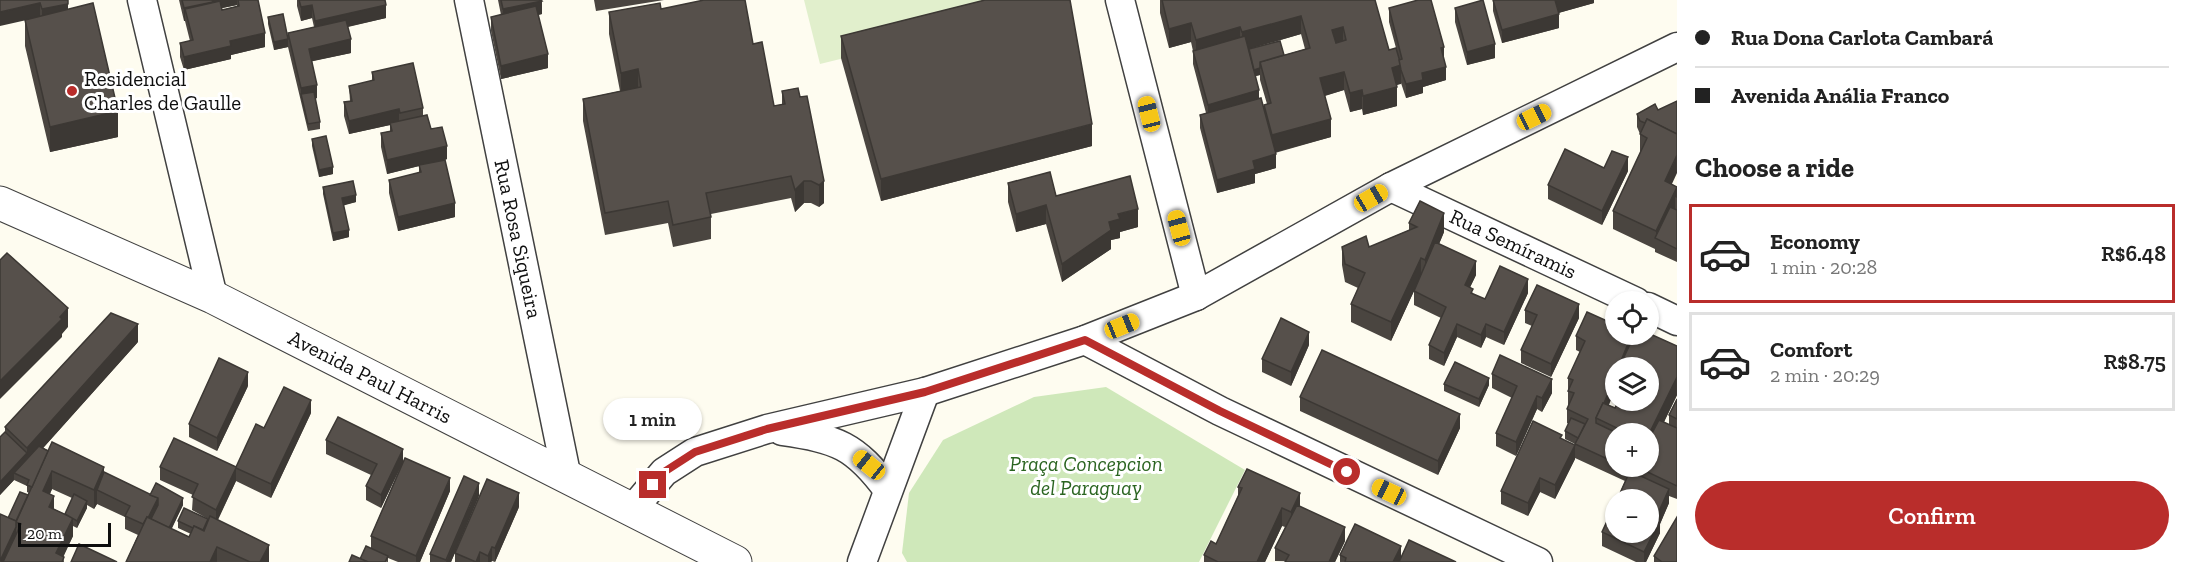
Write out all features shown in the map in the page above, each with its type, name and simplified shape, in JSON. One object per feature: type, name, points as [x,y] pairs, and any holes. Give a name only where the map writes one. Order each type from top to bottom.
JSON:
[{"type":"street","points":[[142,0],[213,297]]},
{"type":"street","name":"Rua Rosa Siqueira","points":[[469,0],[567,478]]},
{"type":"street","points":[[1120,0],[1197,296]]},
{"type":"street","points":[[631,511],[664,472],[695,452],[767,429],[925,392],[1085,340],[1197,296],[1391,187],[1677,47]]},
{"type":"street","name":"Rua Semíramis","points":[[1391,187],[1613,291]]},
{"type":"street","name":"Avenida Paul Harris","points":[[0,203],[213,297],[735,562]]},
{"type":"street","points":[[1659,312],[1677,321]]},
{"type":"street","points":[[1085,340],[1220,411],[1538,562]]},
{"type":"street","points":[[862,562],[925,392]]},
{"type":"street","points":[[767,429],[820,437],[849,448],[869,465],[888,490]]},
{"type":"green space","points":[[804,0],[1046,0],[1048,8],[820,64]]},
{"type":"green space","name":"Praça Concepcion del Paraguay","points":[[1106,387],[1245,470],[1199,562],[907,562],[902,553],[909,493],[943,440],[1034,397]]},
{"type":"building","points":[[0,0],[68,0],[68,4],[42,9],[40,3],[0,12]]},
{"type":"building","points":[[182,0],[212,0],[213,2],[184,8]]},
{"type":"building","points":[[238,0],[258,0],[265,33],[230,41],[231,46],[184,57],[180,43],[193,40],[185,9],[220,1],[222,10],[239,6]]},
{"type":"building","points":[[299,0],[385,0],[386,5],[315,21],[312,5],[301,7]]},
{"type":"building","points":[[501,0],[541,0],[542,1],[503,9]]},
{"type":"building","points":[[704,0],[745,0],[753,44],[762,42],[774,106],[785,104],[782,91],[798,88],[800,97],[807,96],[824,181],[819,185],[811,181],[804,181],[795,190],[791,176],[706,193],[711,217],[673,225],[668,201],[605,213],[583,99],[641,87],[638,69],[621,73],[609,12],[660,3],[661,9]]},
{"type":"building","points":[[985,0],[1070,0],[1092,124],[881,179],[841,36]]},
{"type":"building","points":[[1162,0],[1375,0],[1389,50],[1396,48],[1401,65],[1392,68],[1397,87],[1363,96],[1362,90],[1350,93],[1344,72],[1320,78],[1331,119],[1272,135],[1264,105],[1271,103],[1260,62],[1310,48],[1301,16],[1242,32],[1240,27],[1196,40],[1191,23],[1169,29]],"holes":[[[1343,27],[1346,40],[1336,43],[1332,30]]]},
{"type":"building","points":[[1418,0],[1431,0],[1444,47],[1441,48],[1446,67],[1422,73],[1423,80],[1406,84],[1401,70],[1399,60],[1402,59],[1389,8]]},
{"type":"building","points":[[1483,0],[1495,44],[1467,52],[1455,8]]},
{"type":"building","points":[[1493,0],[1555,0],[1559,14],[1502,30]]},
{"type":"building","name":"Residencial Charles de Gaulle","points":[[93,3],[118,111],[50,127],[25,20]]},
{"type":"building","points":[[536,6],[548,54],[501,66],[491,17]]},
{"type":"building","points":[[283,14],[288,39],[274,42],[268,17]]},
{"type":"building","points":[[346,20],[351,39],[309,49],[317,85],[301,88],[288,33]]},
{"type":"building","points":[[1245,36],[1259,90],[1208,105],[1193,51]]},
{"type":"building","points":[[1280,41],[1284,55],[1260,62],[1260,68],[1254,70],[1249,49]]},
{"type":"building","points":[[413,63],[423,108],[400,113],[399,109],[349,121],[344,102],[352,101],[349,86],[374,80],[372,72]]},
{"type":"building","points":[[314,92],[320,122],[308,124],[301,94]]},
{"type":"building","points":[[1261,98],[1276,154],[1253,161],[1255,169],[1217,180],[1200,115]]},
{"type":"building","points":[[1677,101],[1677,134],[1647,119],[1645,123],[1640,121],[1637,114],[1655,104],[1658,110]]},
{"type":"building","points":[[427,115],[431,129],[442,127],[447,146],[387,160],[381,133],[392,131],[390,123]]},
{"type":"building","points":[[1647,119],[1677,134],[1677,155],[1665,181],[1677,187],[1656,231],[1613,211],[1647,138],[1640,134]]},
{"type":"building","points":[[326,136],[333,167],[319,170],[312,139]]},
{"type":"building","points":[[1565,149],[1604,168],[1612,151],[1628,157],[1602,211],[1548,185]]},
{"type":"building","points":[[445,160],[455,203],[398,217],[389,180],[421,172],[419,165]]},
{"type":"building","points":[[1050,172],[1056,196],[1130,176],[1138,209],[1118,214],[1120,219],[1109,222],[1111,230],[1062,264],[1046,205],[1016,214],[1008,183]]},
{"type":"building","points":[[353,181],[356,195],[342,198],[349,230],[333,233],[323,187]]},
{"type":"building","points":[[1420,201],[1444,213],[1425,260],[1421,258],[1391,322],[1351,304],[1365,273],[1345,264],[1342,247],[1366,236],[1369,247],[1417,227],[1409,223]]},
{"type":"building","points":[[1670,207],[1677,210],[1677,249],[1655,238]]},
{"type":"building","points":[[1435,242],[1476,261],[1465,285],[1473,289],[1471,293],[1485,299],[1500,266],[1528,279],[1504,332],[1486,324],[1481,335],[1457,324],[1444,353],[1429,345],[1446,307],[1414,291]]},
{"type":"building","points":[[7,253],[68,308],[60,317],[62,319],[0,381],[0,260]]},
{"type":"building","points":[[1537,285],[1579,304],[1551,364],[1521,350],[1537,315],[1525,310]]},
{"type":"building","points":[[1587,312],[1605,320],[1605,345],[1627,345],[1623,357],[1605,357],[1605,401],[1596,418],[1596,423],[1605,427],[1605,458],[1575,444],[1588,419],[1567,409],[1574,393],[1568,391],[1573,380],[1568,378],[1585,341],[1576,336]]},
{"type":"building","points":[[111,313],[138,324],[27,448],[5,427]]},
{"type":"building","points":[[1281,318],[1309,332],[1291,372],[1262,359]]},
{"type":"building","points":[[1659,338],[1677,346],[1677,377],[1654,423],[1606,423],[1596,418],[1603,403],[1605,411],[1659,411],[1659,357],[1624,357],[1630,345],[1659,345]]},
{"type":"building","points":[[1322,350],[1460,414],[1438,461],[1300,397]]},
{"type":"building","points":[[1500,355],[1552,379],[1542,398],[1537,396],[1516,442],[1496,433],[1517,386],[1492,374]]},
{"type":"building","points":[[219,358],[248,372],[217,438],[189,424]]},
{"type":"building","points":[[1455,362],[1489,378],[1479,399],[1444,384]]},
{"type":"building","points":[[284,387],[311,400],[271,484],[236,468],[216,510],[192,497],[198,484],[160,467],[174,438],[236,467],[256,424],[264,428]]},
{"type":"building","points":[[1677,399],[1677,419],[1669,415]]},
{"type":"building","points":[[338,417],[403,449],[381,495],[366,486],[377,464],[326,440]]},
{"type":"building","points":[[1571,418],[1585,424],[1578,438],[1565,431]]},
{"type":"building","points":[[1659,420],[1677,428],[1677,486],[1658,477]]},
{"type":"building","points":[[1533,421],[1562,435],[1560,438],[1575,445],[1555,485],[1540,478],[1528,503],[1501,491]]},
{"type":"building","points":[[5,432],[27,453],[0,482],[0,437]]},
{"type":"building","points":[[52,442],[104,467],[94,490],[52,471],[43,491],[54,496],[49,507],[73,518],[56,553],[64,557],[62,562],[3,562],[21,524],[16,522]]},
{"type":"building","points":[[39,446],[48,451],[32,487],[27,485],[29,480],[14,473]]},
{"type":"building","points":[[405,458],[450,478],[416,556],[371,536]]},
{"type":"building","points":[[1247,469],[1300,493],[1291,512],[1282,508],[1257,562],[1218,562],[1204,555],[1211,541],[1216,544],[1242,488],[1238,487]]},
{"type":"building","points":[[104,472],[158,498],[143,524],[125,516],[130,506],[97,490]]},
{"type":"building","points":[[464,476],[479,483],[446,560],[430,554]]},
{"type":"building","points":[[1627,477],[1643,477],[1669,489],[1659,511],[1659,489],[1622,489]]},
{"type":"building","points":[[487,479],[519,493],[495,548],[492,547],[488,556],[480,552],[476,562],[455,553]]},
{"type":"building","points":[[156,483],[183,498],[169,528],[151,519],[158,505],[158,498],[150,495]]},
{"type":"building","points":[[20,492],[28,495],[16,521],[8,518]]},
{"type":"building","points":[[74,494],[87,501],[77,521],[65,514]]},
{"type":"building","points":[[1297,505],[1345,527],[1329,562],[1285,562],[1289,555],[1275,548]]},
{"type":"building","points":[[184,508],[208,519],[203,530],[178,521]]},
{"type":"building","points":[[0,514],[16,521],[16,527],[0,561]]},
{"type":"building","points":[[210,516],[269,545],[260,562],[250,562],[217,547],[210,562],[126,562],[147,517],[189,537],[194,526],[204,531]]},
{"type":"building","points":[[1677,517],[1677,562],[1662,562],[1654,556]]},
{"type":"building","points":[[1355,524],[1401,546],[1393,562],[1345,562],[1346,558],[1340,555]]},
{"type":"building","points":[[1409,540],[1456,562],[1399,562]]},
{"type":"building","points":[[1625,543],[1648,543],[1644,552]]},
{"type":"building","points":[[79,544],[117,562],[71,562]]},
{"type":"building","points":[[366,546],[388,556],[385,562],[368,562],[360,559]]},
{"type":"building","points":[[352,555],[368,562],[349,562]]},
{"type":"place","name":"Residencial Charles de Gaulle","points":[[72,91]]},
{"type":"route","points":[[653,485],[664,472],[695,452],[767,429],[925,392],[1085,340],[1220,411],[1347,472]]}]
